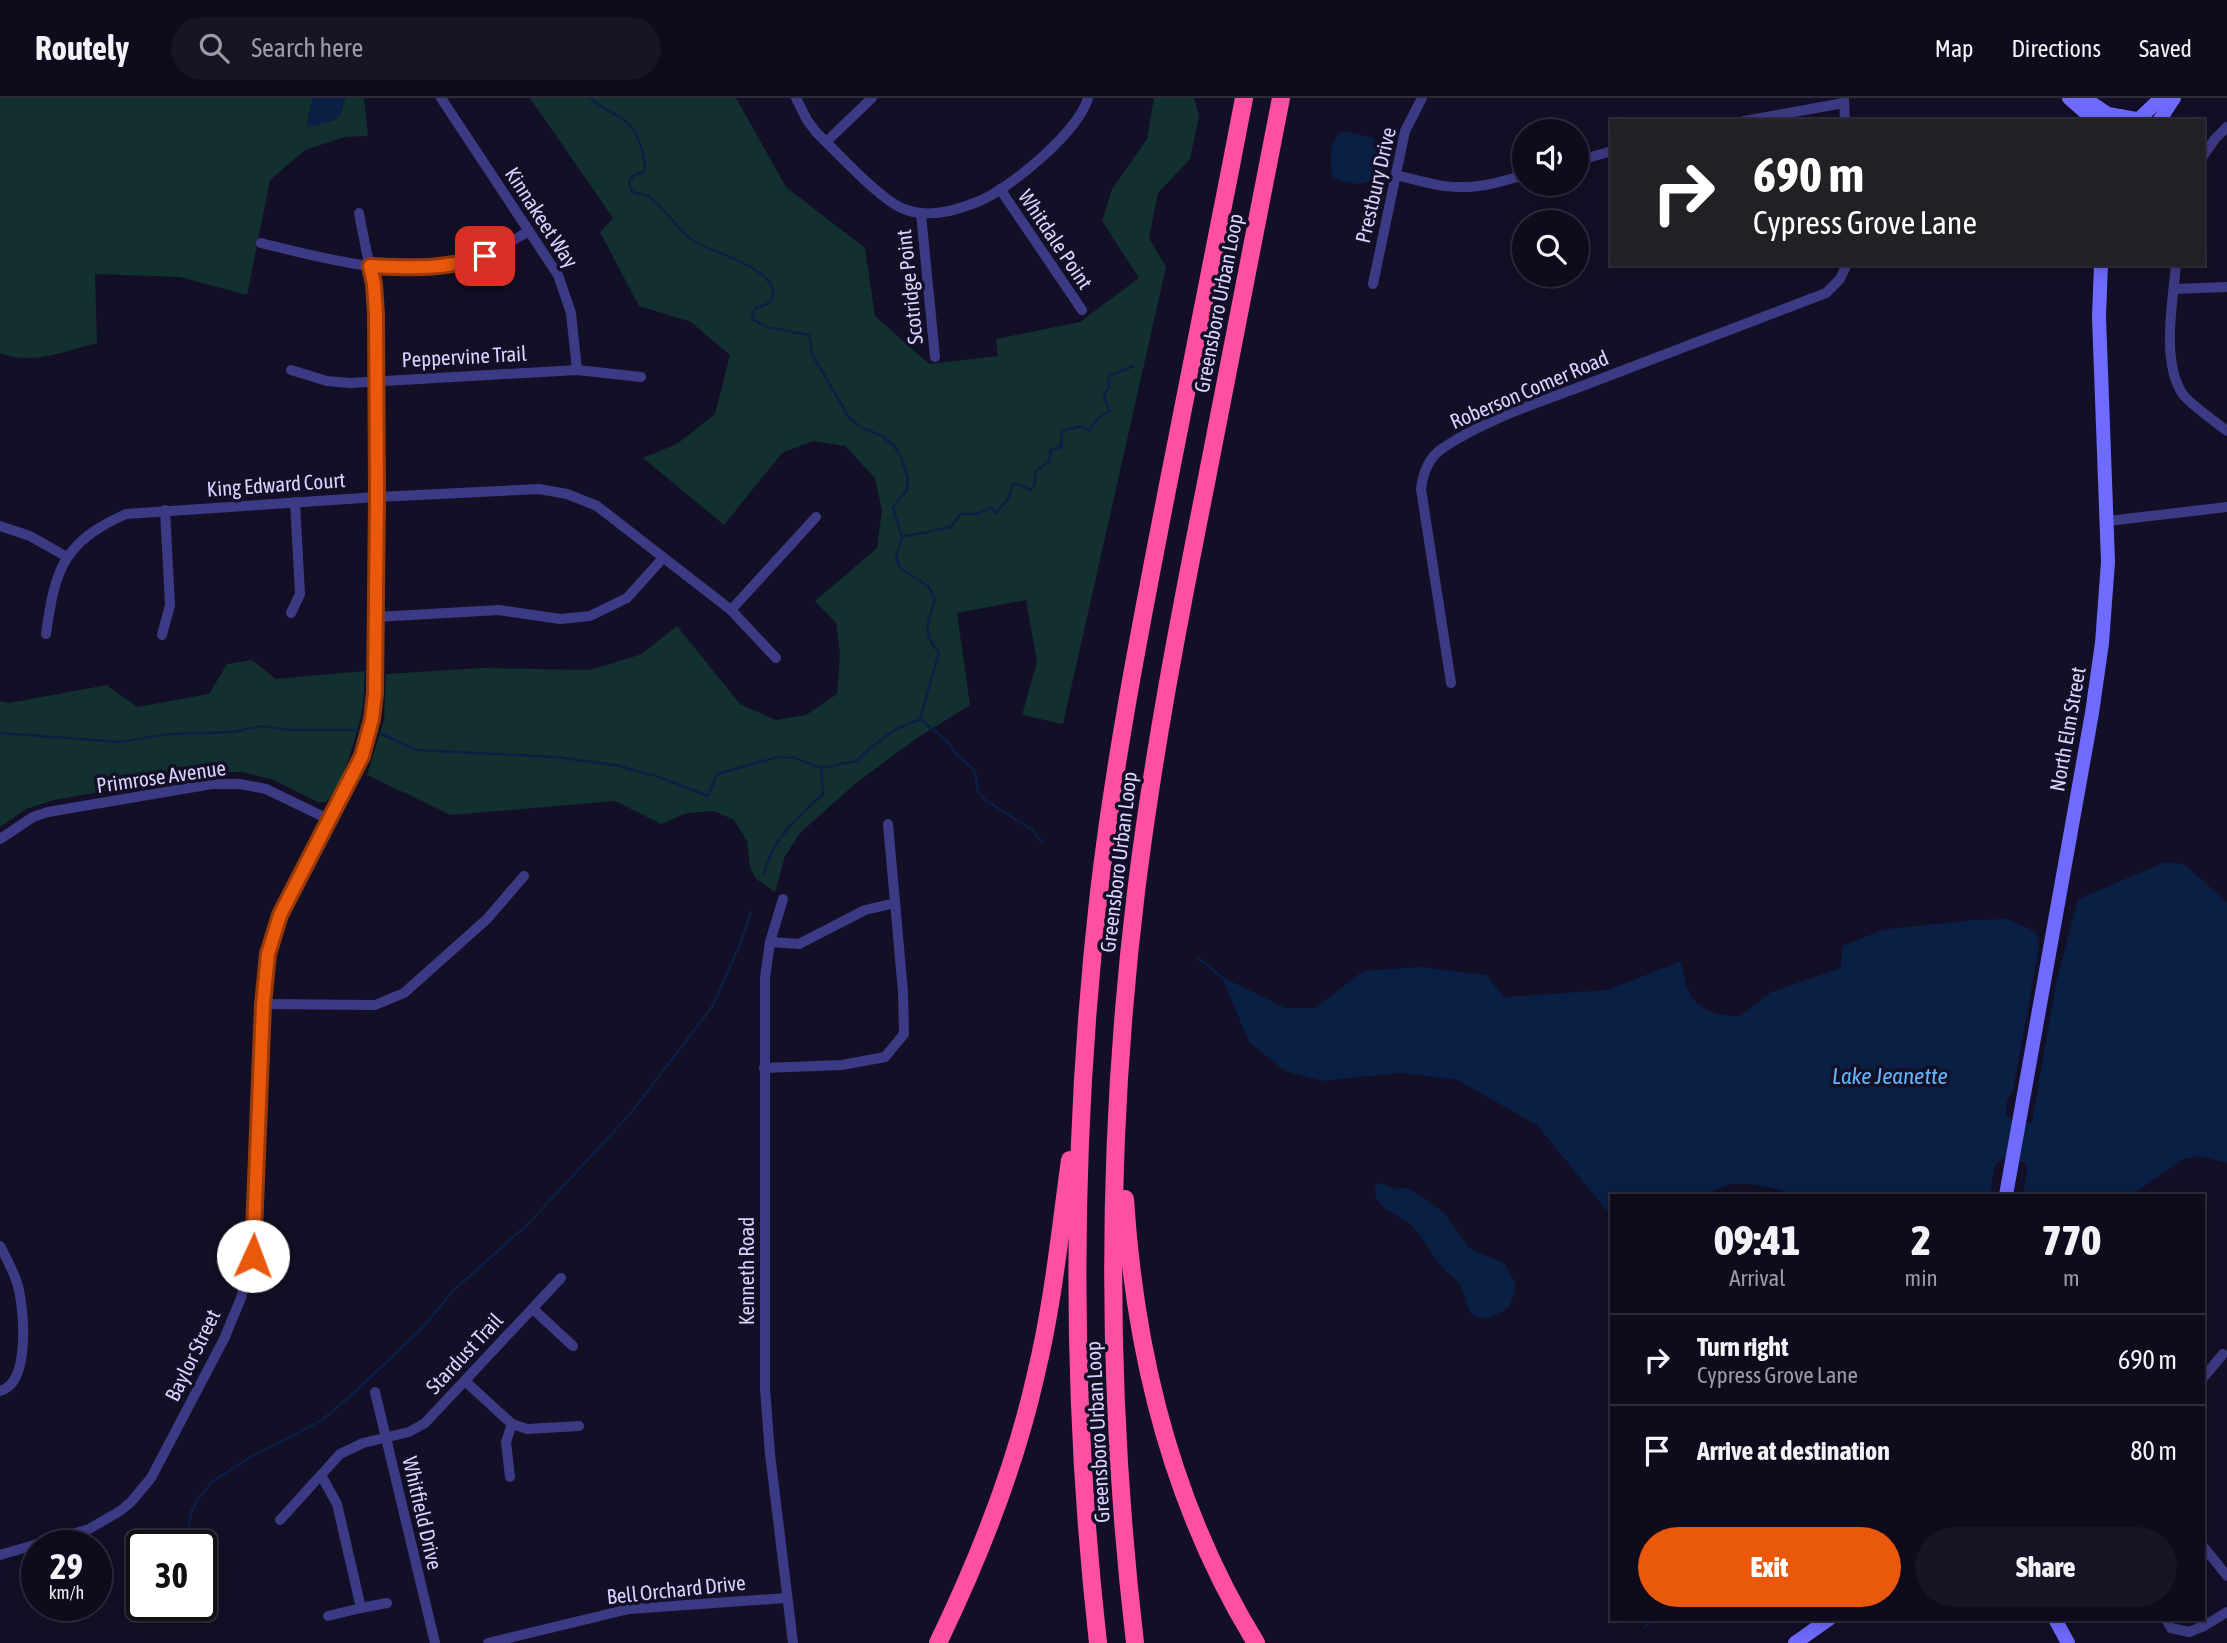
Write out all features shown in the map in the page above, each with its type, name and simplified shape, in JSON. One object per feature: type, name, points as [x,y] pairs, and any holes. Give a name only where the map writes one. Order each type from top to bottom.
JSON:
[{"type":"highway","name":"Greensboro Urban Loop","points":[[1098,1643],[1085,1495],[1079,1360],[1079,1172],[1087,1025],[1101,878],[1126,707],[1244,98]]},
{"type":"highway","name":"Greensboro Urban Loop","points":[[1135,1643],[1122,1493],[1115,1359],[1119,1094],[1130,949],[1153,766],[1176,635],[1281,98]]},
{"type":"highway","points":[[938,1643],[995,1513],[1036,1375],[1056,1266],[1087,1025]]},
{"type":"highway","points":[[1119,1094],[1130,1263],[1138,1325],[1150,1384],[1166,1444],[1187,1504],[1217,1573],[1256,1643]]},
{"type":"main road","points":[[2069,98],[2093,119]]},
{"type":"main road","points":[[2084,98],[2108,114],[2133,119]]},
{"type":"main road","points":[[2139,119],[2161,98]]},
{"type":"main road","points":[[2160,119],[2174,98]]},
{"type":"main road","name":"North Elm Street","points":[[2006,1194],[2097,680],[2105,604],[2108,521],[2099,317],[2101,266]]},
{"type":"main road","points":[[1795,1643],[1826,1621]]},
{"type":"main road","points":[[2056,1621],[2068,1643]]},
{"type":"street","name":"Kinnakeet Way","points":[[440,98],[558,275],[571,313],[576,370]]},
{"type":"street","points":[[796,98],[807,120],[887,199],[904,209],[921,214],[960,208],[999,189],[1061,140],[1081,116],[1088,98]]},
{"type":"street","points":[[827,142],[872,98]]},
{"type":"street","name":"Prestbury Drive","points":[[1373,284],[1405,131],[1422,98]]},
{"type":"street","points":[[1753,119],[1844,100],[1845,119]]},
{"type":"street","points":[[2205,153],[2227,127]]},
{"type":"street","points":[[1589,158],[1610,152]]},
{"type":"street","points":[[1396,174],[1461,188],[1489,185],[1512,178]]},
{"type":"street","name":"Whitdale Point","points":[[999,189],[1082,310]]},
{"type":"street","name":"Baylor Street","points":[[0,1555],[89,1530],[131,1502],[151,1478],[224,1339],[241,1298],[253,1256],[263,1004],[272,935],[362,756],[372,719],[375,693],[376,314],[374,284],[359,213]]},
{"type":"street","name":"Scotridge Point","points":[[921,214],[935,357]]},
{"type":"street","points":[[261,243],[340,262],[370,266],[446,267],[485,256],[529,231]]},
{"type":"street","name":"Roberson Comer Road","points":[[1451,683],[1421,489],[1424,471],[1434,456],[1443,447],[1526,408],[1826,293],[1840,279],[1846,266]]},
{"type":"street","points":[[2176,266],[2170,335],[2173,371],[2182,394],[2227,431]]},
{"type":"street","points":[[2174,289],[2227,287]]},
{"type":"street","name":"Peppervine Trail","points":[[291,370],[327,381],[350,383],[576,370],[641,377]]},
{"type":"street","name":"King Edward Court","points":[[46,634],[55,586],[67,556],[76,544],[100,526],[126,514],[539,489],[567,494],[597,506],[731,610],[776,658]]},
{"type":"street","points":[[291,613],[300,594],[295,502]]},
{"type":"street","points":[[2108,521],[2227,508]]},
{"type":"street","points":[[162,635],[170,605],[165,510]]},
{"type":"street","points":[[731,610],[816,517]]},
{"type":"street","points":[[0,526],[30,536],[67,556]]},
{"type":"street","points":[[376,617],[499,610],[560,619],[590,616],[627,598],[663,558]]},
{"type":"street","name":"Primrose Avenue","points":[[0,839],[33,817],[48,812],[212,784],[240,784],[266,789],[328,819]]},
{"type":"street","points":[[764,1068],[842,1065],[885,1057],[904,1034],[903,992],[888,824]]},
{"type":"street","points":[[263,1004],[375,1005],[389,1001],[404,993],[487,919],[524,876]]},
{"type":"street","name":"Kenneth Road","points":[[783,899],[770,942],[765,978],[765,1390],[793,1643]]},
{"type":"street","points":[[770,942],[799,944],[865,910],[895,903]]},
{"type":"street","points":[[0,1246],[17,1285],[23,1315],[21,1363],[15,1381],[4,1391],[0,1391]]},
{"type":"street","name":"Stardust Trail","points":[[280,1520],[340,1454],[363,1443],[409,1432],[425,1423],[561,1278]]},
{"type":"street","points":[[533,1309],[573,1346]]},
{"type":"street","points":[[2205,1376],[2223,1354]]},
{"type":"street","points":[[465,1381],[512,1424],[527,1429],[579,1426]]},
{"type":"street","name":"Whitfield Drive","points":[[375,1392],[435,1643]]},
{"type":"street","points":[[510,1477],[506,1442],[512,1424]]},
{"type":"street","points":[[321,1475],[337,1504],[360,1608]]},
{"type":"street","points":[[2205,1549],[2227,1576]]},
{"type":"street","name":"Bell Orchard Drive","points":[[488,1643],[629,1609],[788,1598]]},
{"type":"street","points":[[328,1616],[387,1603]]},
{"type":"street","points":[[2167,1621],[2171,1628],[2189,1632],[2227,1612]]},
{"type":"green space","points":[[0,98],[313,98],[307,123],[341,113],[345,98],[364,98],[368,136],[345,137],[305,150],[270,180],[247,295],[180,277],[95,274],[97,343],[36,358],[12,357],[0,353]]},
{"type":"green space","points":[[530,98],[736,98],[786,187],[865,248],[875,316],[929,364],[998,356],[996,339],[1080,322],[1139,278],[1102,221],[1112,189],[1147,139],[1154,98],[1194,98],[1199,116],[1190,159],[1158,193],[1149,238],[1166,267],[1063,724],[1022,715],[1037,662],[1026,600],[957,613],[970,705],[917,738],[856,783],[800,833],[785,856],[775,892],[756,879],[750,867],[747,841],[734,820],[714,811],[687,813],[661,824],[615,801],[451,815],[367,775],[384,720],[386,674],[483,668],[590,670],[642,654],[677,626],[740,704],[776,720],[806,715],[837,694],[840,654],[836,623],[815,601],[877,548],[882,510],[875,478],[845,446],[813,441],[782,453],[724,525],[643,458],[677,444],[715,414],[730,355],[691,322],[639,306],[600,232],[613,218]]},
{"type":"green space","points":[[252,660],[276,679],[365,671],[363,705],[355,740],[340,782],[326,801],[318,802],[274,780],[242,772],[214,772],[54,800],[26,809],[0,827],[0,701],[9,703],[107,685],[137,707],[209,694],[227,664]]},
{"type":"water","points":[[313,98],[345,98],[336,120],[309,127],[307,123]]},
{"type":"water","points":[[1343,131],[1373,138],[1376,143],[1380,143],[1377,146],[1372,179],[1368,182],[1353,183],[1334,178],[1331,166],[1332,146],[1338,134]]},
{"type":"water","name":"Lake Jeanette","points":[[2174,862],[2186,866],[2227,902],[2227,1163],[2199,1156],[2181,1160],[2133,1194],[2023,1194],[2027,1170],[2025,1163],[2005,1158],[1995,1164],[1990,1194],[1791,1194],[1773,1188],[1739,1184],[1728,1185],[1710,1194],[1610,1194],[1610,1215],[1537,1125],[1455,1079],[1400,1073],[1322,1081],[1285,1071],[1249,1042],[1222,977],[1285,1008],[1316,1008],[1363,971],[1420,967],[1486,975],[1504,997],[1608,990],[1681,961],[1683,975],[1696,1003],[1713,1012],[1739,1017],[1771,992],[1841,968],[1842,946],[1880,931],[2007,919],[2036,932],[2039,947],[2013,1091],[2007,1100],[2006,1115],[2015,1122],[2028,1123],[2032,1122],[2056,984],[2078,899],[2163,863]]},
{"type":"water","points":[[1381,1183],[1414,1191],[1444,1213],[1469,1248],[1505,1264],[1515,1283],[1515,1292],[1509,1307],[1487,1318],[1472,1315],[1460,1285],[1443,1269],[1418,1233],[1380,1204],[1375,1192],[1376,1185]]},
{"type":"waterway","points":[[377,732],[417,750],[556,757],[615,765],[656,776],[708,796],[717,774],[778,757],[795,758],[821,768],[856,761],[895,730],[920,719],[939,652],[933,646],[928,633],[928,621],[935,599],[928,586],[900,568],[896,557],[902,537],[893,507],[907,490],[908,478],[901,457],[895,447],[882,436],[850,419],[812,354],[809,335],[767,327],[754,320],[752,314],[757,307],[767,304],[773,295],[765,277],[742,262],[695,242],[653,200],[633,192],[629,181],[644,172],[645,167],[638,140],[629,124],[591,98]]},
{"type":"waterway","points":[[902,537],[951,527],[961,514],[978,514],[990,507],[996,513],[1008,499],[1013,484],[1030,490],[1034,487],[1036,471],[1050,460],[1050,450],[1061,447],[1062,431],[1082,426],[1089,431],[1097,419],[1110,411],[1104,393],[1109,388],[1108,377],[1133,366]]},
{"type":"waterway","points":[[920,719],[948,742],[975,772],[978,791],[985,800],[1031,829],[1043,843]]},
{"type":"waterway","points":[[0,733],[121,742],[169,734],[233,732],[261,726],[289,730],[362,730]]},
{"type":"waterway","points":[[764,874],[779,839],[823,794],[821,768]]},
{"type":"waterway","points":[[188,1530],[191,1512],[212,1482],[247,1459],[322,1420],[355,1392],[424,1326],[453,1291],[529,1223],[630,1114],[712,1007],[741,942],[751,912]]},
{"type":"waterway","points":[[1198,958],[1224,979]]},
{"type":"waterway","points":[[1644,1628],[1653,1621]]},
{"type":"route","points":[[253,1256],[263,1004],[272,935],[362,756],[372,719],[375,693],[377,497],[376,314],[370,266],[446,267],[485,256]]}]
